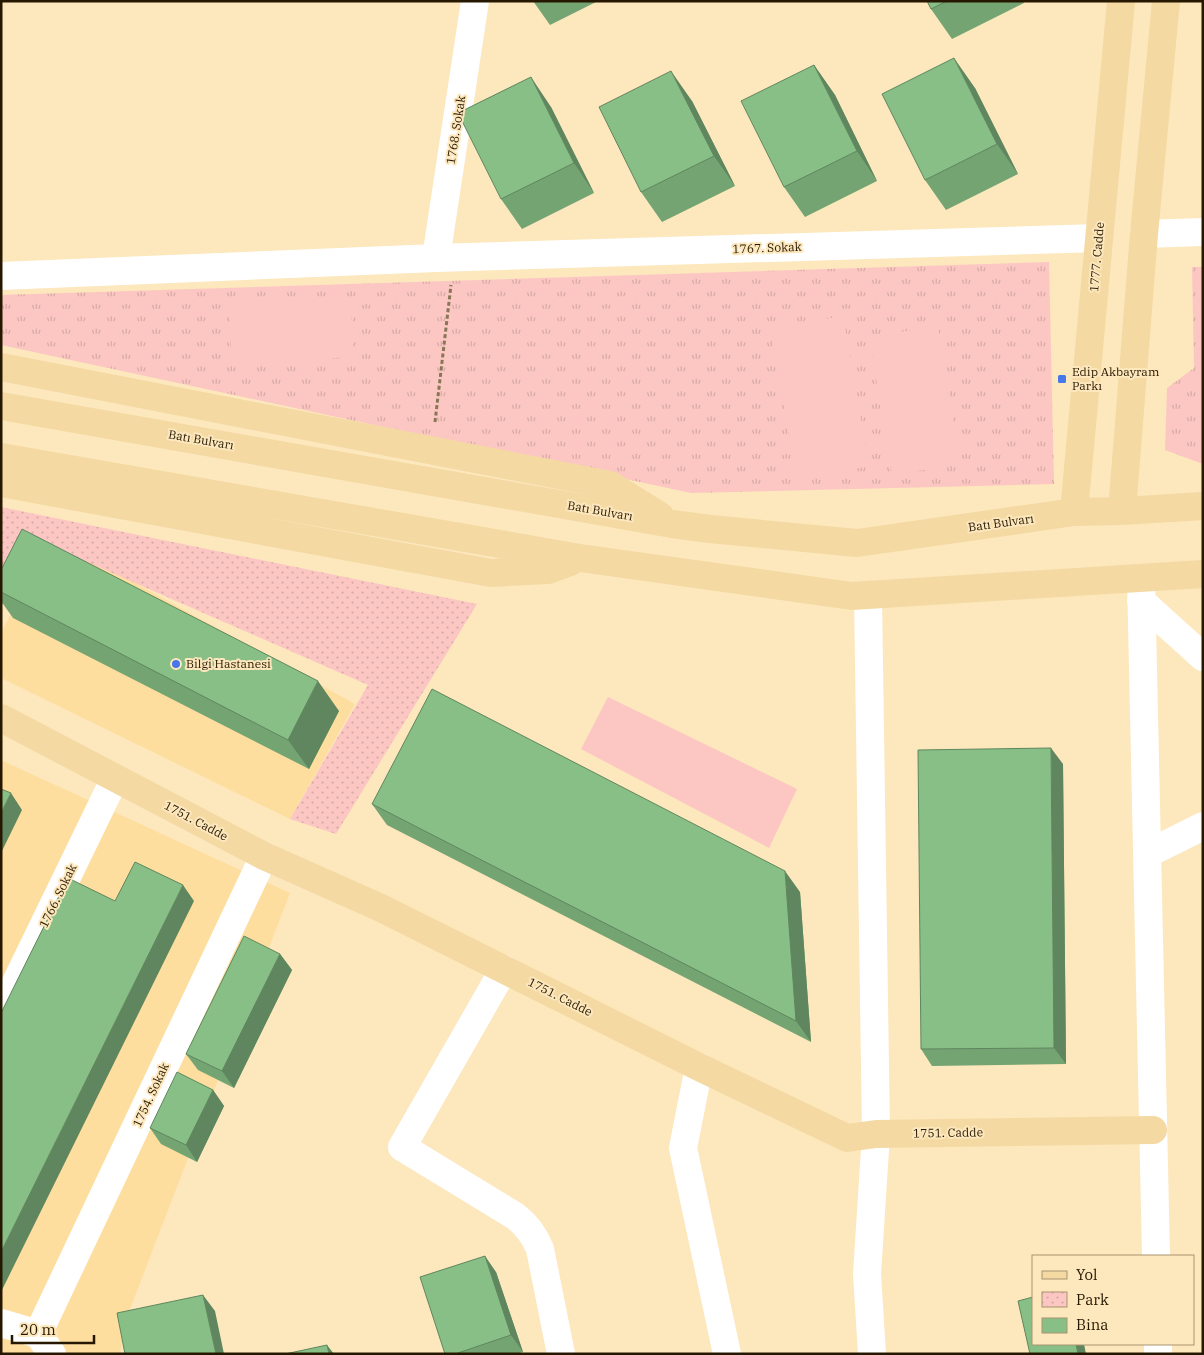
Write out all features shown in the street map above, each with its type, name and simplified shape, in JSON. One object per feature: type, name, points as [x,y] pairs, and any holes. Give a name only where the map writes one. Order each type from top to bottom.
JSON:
[{"type":"main road","name":"1777. Cadde","points":[[1074,512],[1121,1]]},
{"type":"main road","points":[[1122,512],[1144,234],[1166,1]]},
{"type":"main road","points":[[1,367],[610,485],[672,524]]},
{"type":"main road","name":"Batı Bulvarı","points":[[1,406],[672,524],[857,543],[1074,512],[1122,512],[1203,506]]},
{"type":"main road","points":[[1,457],[580,558],[852,596],[1141,589],[1203,574]]},
{"type":"main road","points":[[1,483],[491,573],[548,570],[580,558]]},
{"type":"main road","name":"1751. Cadde","points":[[1,718],[264,856],[381,908],[699,1067],[847,1138],[876,1134],[1153,1130]]},
{"type":"street","name":"1768. Sokak","points":[[445,258],[475,1]]},
{"type":"street","points":[[1144,234],[1203,232]]},
{"type":"street","name":"1767. Sokak","points":[[1,276],[445,258],[1099,238]]},
{"type":"street","points":[[1141,589],[1203,657]]},
{"type":"street","points":[[1141,589],[1156,1255]]},
{"type":"street","points":[[868,596],[876,1134],[867,1274],[872,1354]]},
{"type":"street","name":"1766. Sokak","points":[[1,1013],[115,778]]},
{"type":"street","points":[[1147,854],[1203,826]]},
{"type":"street","name":"1754. Sokak","points":[[45,1344],[264,856]]},
{"type":"street","points":[[504,969],[402,1148],[527,1225],[536,1238],[540,1249],[561,1354]]},
{"type":"street","points":[[699,1067],[682,1148],[727,1354]]},
{"type":"street","points":[[1,1323],[45,1344]]},
{"type":"path","points":[[432,450],[445,258]]},
{"type":"shaded area","points":[[53,538],[355,704],[290,819],[1,678],[1,632]]},
{"type":"shaded area","points":[[1,760],[290,893],[125,1322],[120,1354],[1,1354]]},
{"type":"green space","points":[[1049,262],[1054,484],[691,493],[1,345],[1,295]]},
{"type":"green space","points":[[1192,267],[1203,267],[1203,464],[1165,450],[1167,388],[1194,368]]},
{"type":"green space","points":[[351,298],[353,357],[232,363],[229,303]]},
{"type":"green space","points":[[843,316],[869,466],[797,480],[770,328]]},
{"type":"green space","points":[[938,326],[960,464],[892,475],[869,337]]},
{"type":"green space","points":[[1,507],[477,604],[336,834],[290,819],[368,685],[37,540],[1,607]]},
{"type":"green space","points":[[608,697],[797,789],[769,848],[581,749]]},
{"type":"building","points":[[927,1],[947,1],[931,9]]},
{"type":"building","points":[[954,58],[997,144],[925,180],[882,94]]},
{"type":"building","points":[[814,65],[857,151],[784,187],[741,101]]},
{"type":"building","points":[[671,71],[714,156],[641,192],[599,107]]},
{"type":"building","points":[[531,77],[574,163],[501,199],[458,113]]},
{"type":"building","name":"Bilgi Hastanesi","points":[[22,529],[318,681],[288,740],[1,592],[1,570]]},
{"type":"building","points":[[432,689],[785,871],[796,1021],[372,804]]},
{"type":"building","points":[[1051,748],[1054,1048],[921,1049],[918,750]]},
{"type":"building","points":[[1,789],[11,793],[1,813]]},
{"type":"building","points":[[135,862],[183,885],[1,1252],[1,1013],[68,878],[115,901]]},
{"type":"building","points":[[244,936],[280,954],[222,1071],[186,1054]]},
{"type":"building","points":[[177,1072],[213,1090],[186,1145],[150,1128]]},
{"type":"building","points":[[485,1256],[511,1335],[455,1354],[445,1354],[420,1277]]},
{"type":"building","points":[[203,1295],[216,1354],[125,1354],[117,1313]]},
{"type":"building","points":[[1032,1297],[1032,1345],[1076,1345],[1078,1354],[1030,1354],[1018,1301]]},
{"type":"building","points":[[327,1345],[329,1354],[285,1354]]},
{"type":"place","name":"Edip Akbayram Parkı","points":[[1062,379]]},
{"type":"place","name":"Bilgi Hastanesi","points":[[176,664]]}]
